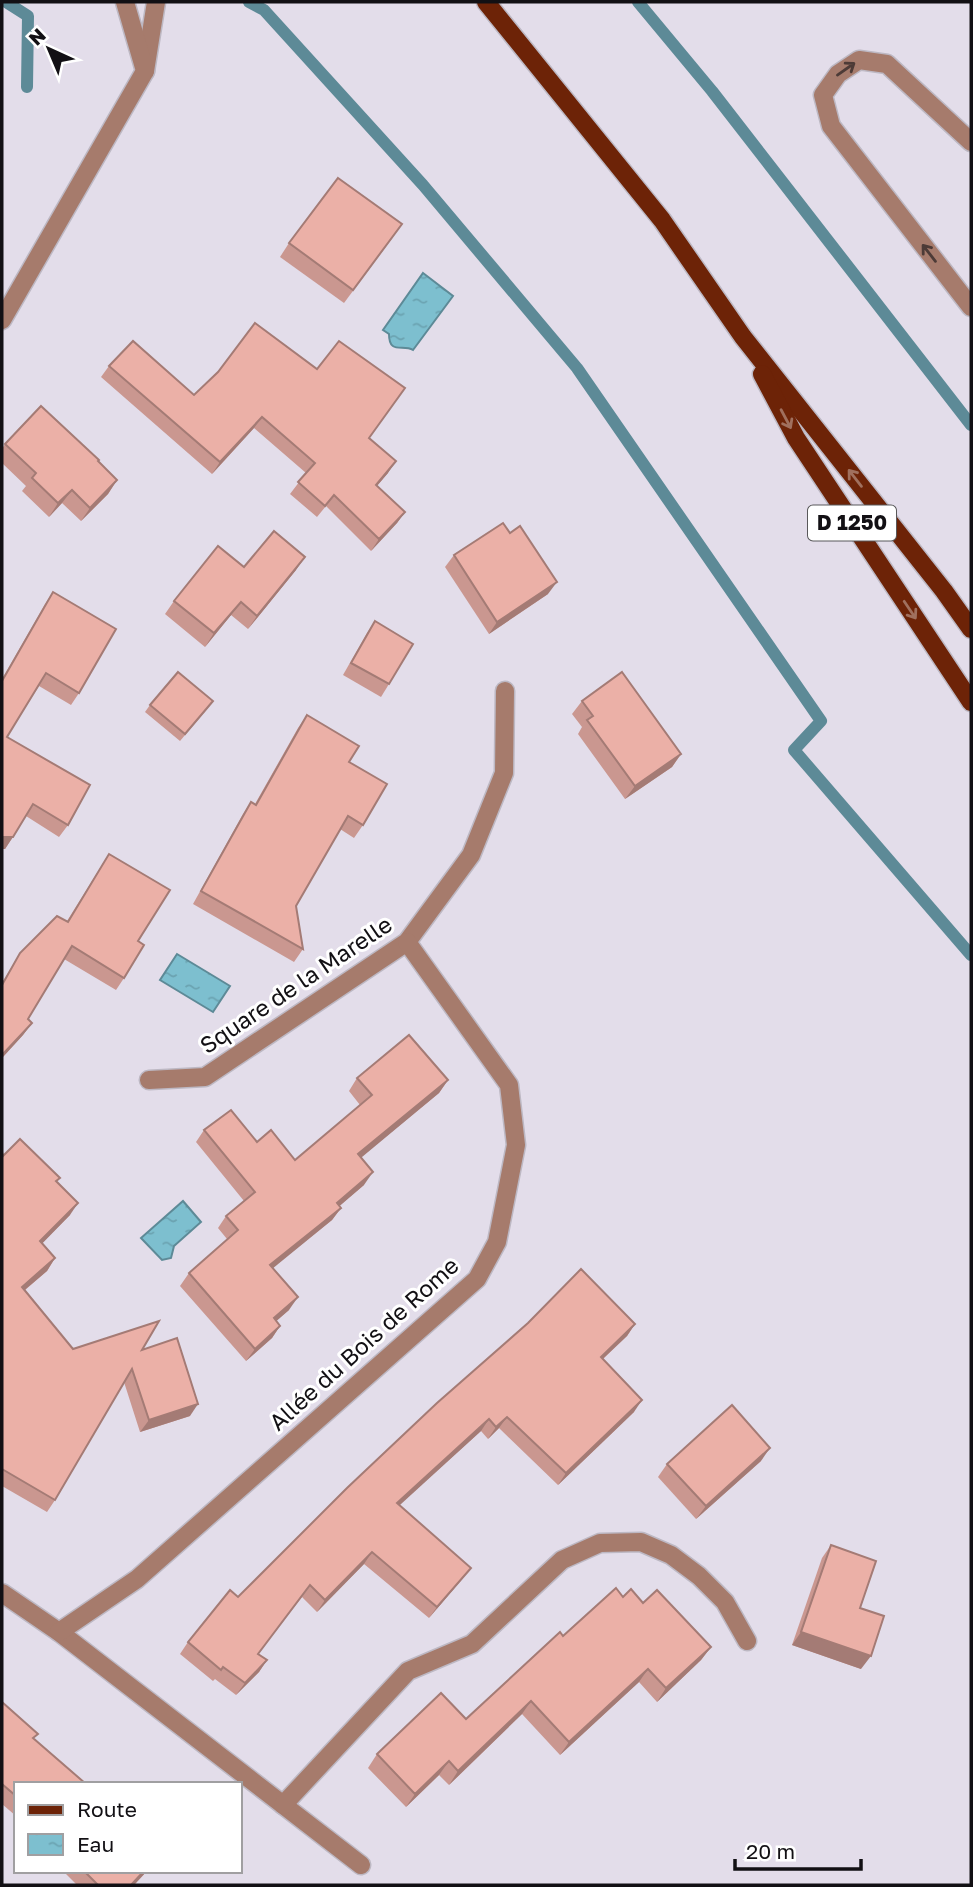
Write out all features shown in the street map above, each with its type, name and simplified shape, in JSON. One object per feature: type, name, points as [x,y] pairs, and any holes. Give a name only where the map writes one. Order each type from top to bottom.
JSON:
[{"type":"main road","name":"D 1250","points":[[486,2],[662,220],[743,337],[944,591],[971,629]]},
{"type":"main road","points":[[492,2],[503,22]]},
{"type":"main road","name":"D 1250","points":[[743,337],[796,438],[971,702]]},
{"type":"street","points":[[125,2],[145,71]]},
{"type":"street","points":[[2,320],[145,71],[156,2]]},
{"type":"street","points":[[971,142],[887,64],[859,60],[838,74],[823,96],[831,126],[971,307]]},
{"type":"street","name":"Square de la Marelle","points":[[149,1080],[205,1077],[407,942],[471,855],[504,773],[505,691]]},
{"type":"street","name":"Allée du Bois de Rome","points":[[59,1632],[137,1579],[477,1279],[497,1242],[516,1145],[509,1085],[407,942]]},
{"type":"street","points":[[283,1805],[408,1671],[472,1644],[562,1560],[600,1543],[641,1542],[671,1555],[699,1576],[725,1601],[747,1641]]},
{"type":"street","points":[[2,1592],[59,1632],[361,1865]]},
{"type":"water","points":[[423,273],[453,296],[413,350],[394,347],[389,334],[383,330]]},
{"type":"water","points":[[177,954],[230,986],[213,1012],[160,980]]},
{"type":"water","points":[[183,1201],[201,1222],[174,1246],[171,1258],[162,1260],[141,1238]]},
{"type":"building","points":[[338,178],[402,224],[353,290],[289,243]]},
{"type":"building","points":[[255,323],[317,369],[339,341],[405,388],[369,438],[396,461],[376,485],[405,512],[379,539],[334,495],[325,506],[298,482],[315,463],[262,417],[220,462],[109,366],[133,341],[194,395],[218,372]]},
{"type":"building","points":[[41,406],[117,480],[90,508],[72,490],[58,503],[32,478],[36,473],[5,444]]},
{"type":"building","points":[[503,523],[510,533],[520,526],[557,582],[497,622],[454,555]]},
{"type":"building","points":[[274,531],[305,557],[257,616],[241,602],[214,633],[174,601],[218,546],[244,567]]},
{"type":"building","points":[[53,592],[116,629],[79,693],[46,673],[7,737],[90,785],[68,825],[33,804],[13,837],[2,837],[2,681]]},
{"type":"building","points":[[375,621],[413,644],[389,684],[351,663]]},
{"type":"building","points":[[178,672],[213,701],[185,734],[150,705]]},
{"type":"building","points":[[622,672],[681,754],[635,786],[587,720],[593,716],[582,701]]},
{"type":"building","points":[[307,715],[359,746],[349,762],[387,784],[363,825],[348,816],[296,906],[303,949],[201,891],[251,802],[256,805]]},
{"type":"building","points":[[109,854],[170,890],[138,941],[144,945],[124,978],[72,946],[28,1019],[32,1023],[2,1055],[2,985],[20,953],[57,916],[68,922]]},
{"type":"building","points":[[409,1035],[448,1080],[358,1154],[373,1172],[337,1203],[341,1208],[270,1265],[298,1297],[274,1318],[280,1326],[255,1349],[189,1273],[238,1230],[226,1216],[255,1192],[204,1130],[231,1110],[257,1142],[271,1130],[295,1160],[372,1095],[357,1078]]},
{"type":"building","points":[[20,1139],[60,1178],[56,1181],[78,1203],[40,1241],[55,1258],[22,1287],[73,1349],[159,1321],[142,1350],[177,1338],[198,1404],[149,1420],[132,1369],[55,1500],[2,1469],[2,1152],[3,1156]]},
{"type":"building","points":[[581,1269],[635,1324],[601,1357],[642,1400],[566,1473],[507,1417],[496,1427],[489,1419],[397,1503],[471,1568],[437,1607],[372,1552],[325,1600],[310,1585],[258,1654],[267,1660],[245,1683],[223,1667],[221,1670],[188,1642],[230,1590],[238,1597],[347,1488],[437,1403],[528,1323]]},
{"type":"building","points":[[732,1405],[770,1448],[706,1506],[667,1464]]},
{"type":"building","points":[[831,1545],[876,1561],[860,1608],[884,1616],[871,1656],[801,1632]]},
{"type":"building","points":[[616,1588],[623,1597],[631,1589],[643,1603],[657,1590],[711,1647],[666,1688],[648,1669],[569,1742],[531,1701],[458,1771],[449,1761],[415,1794],[377,1754],[441,1693],[466,1719],[560,1632],[563,1636]]},
{"type":"building","points":[[2,1702],[38,1734],[33,1738],[84,1782],[14,1782],[14,1794],[2,1784]]},
{"type":"building","points":[[86,1873],[142,1873],[131,1885],[98,1885]]},
{"type":"waterway","points":[[6,2],[28,16],[27,87]]},
{"type":"waterway","points":[[249,2],[264,10],[423,185],[577,368],[821,721],[794,750],[971,955]]},
{"type":"waterway","points":[[638,2],[712,91],[971,425]]}]
